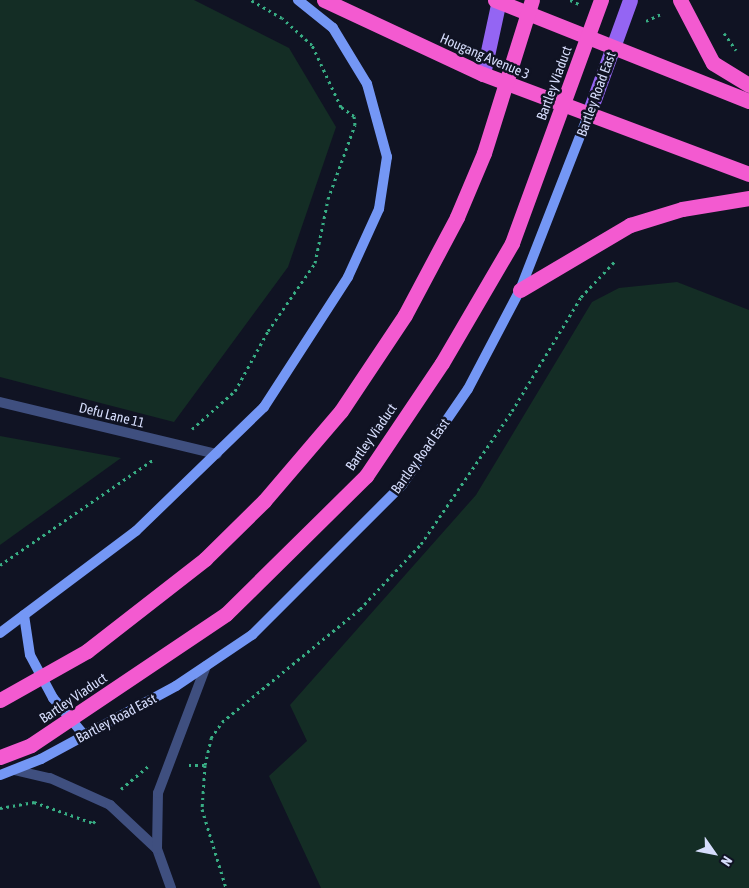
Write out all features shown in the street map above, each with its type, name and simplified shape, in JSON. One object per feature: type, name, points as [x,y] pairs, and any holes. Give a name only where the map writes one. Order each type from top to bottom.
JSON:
[{"type":"highway","name":"Hougang Avenue 3","points":[[324,0],[483,74],[588,116],[749,174]]},
{"type":"highway","points":[[0,700],[87,651],[205,559],[264,501],[341,411],[405,315],[457,217],[484,153],[532,0]]},
{"type":"highway","name":"Bartley Viaduct","points":[[0,757],[31,745],[226,614],[366,476],[442,363],[512,243],[601,0]]},
{"type":"highway","points":[[680,0],[713,63],[749,85]]},
{"type":"highway","points":[[498,1],[749,101]]},
{"type":"highway","points":[[520,290],[630,225],[682,209],[749,198]]},
{"type":"main road","points":[[0,633],[136,531],[264,407],[348,277],[379,210],[387,157],[366,84],[332,28],[298,0]]},
{"type":"main road","name":"Bartley Road East","points":[[0,775],[14,770],[84,735],[206,666],[252,635],[402,485],[468,389],[520,290],[588,116],[630,0]]},
{"type":"main road","points":[[483,74],[498,1]]},
{"type":"main road","points":[[24,616],[30,655],[53,698],[84,735]]},
{"type":"street","name":"Defu Lane 11","points":[[0,402],[217,454]]},
{"type":"street","points":[[172,888],[157,849],[158,793],[206,666]]},
{"type":"street","points":[[14,770],[50,778],[110,806],[157,849]]},
{"type":"path","points":[[0,565],[175,444],[235,390],[268,331],[315,263],[328,199],[355,125],[354,116],[341,107],[312,45],[282,18],[251,0]]},
{"type":"path","points":[[226,888],[202,809],[205,765],[211,738],[222,722],[360,609],[421,544],[512,412],[581,297],[623,252]]},
{"type":"path","points":[[0,808],[34,802],[93,823],[110,806],[136,772],[154,764],[205,765]]},
{"type":"green space","points":[[0,0],[194,0],[289,48],[336,127],[288,267],[174,422],[0,377]]},
{"type":"green space","points":[[677,282],[749,310],[749,888],[321,888],[269,776],[307,741],[290,705],[476,495],[592,302],[619,288]]},
{"type":"green space","points":[[0,436],[121,458],[0,545]]}]
